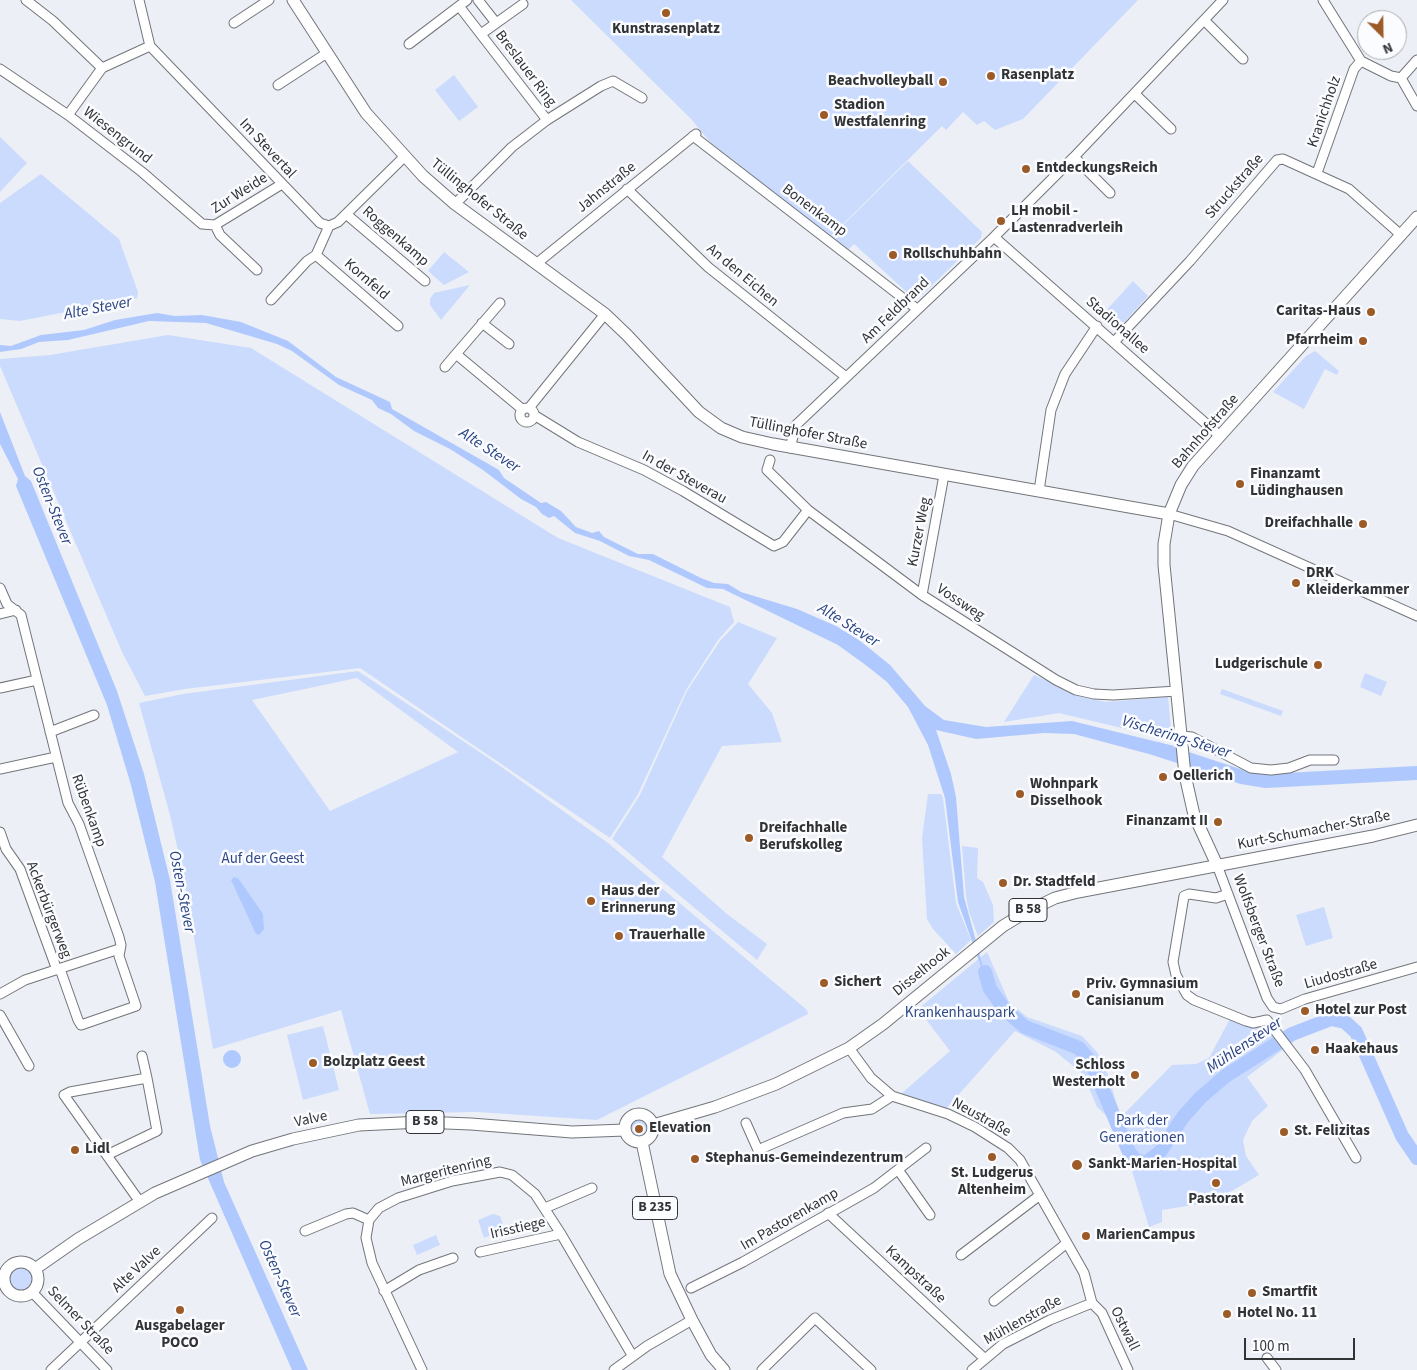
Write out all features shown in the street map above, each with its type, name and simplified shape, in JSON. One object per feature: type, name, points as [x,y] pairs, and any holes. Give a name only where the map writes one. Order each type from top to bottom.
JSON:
[{"type":"main road","name":"Tüllinghofer Straße","points":[[293,0],[375,125],[404,157],[456,204],[605,314],[628,335],[699,412],[716,425],[742,437],[790,448],[1169,514]]},
{"type":"main road","points":[[1401,235],[1417,218]]},
{"type":"main road","name":"Bahnhofstraße","points":[[1169,514],[1186,476],[1401,235]]},
{"type":"main road","name":"Wolfsberger Straße","points":[[1169,514],[1164,553],[1185,768],[1194,815],[1217,865]]},
{"type":"main road","name":"Kurt-Schumacher-Straße","points":[[1217,865],[1348,841],[1417,825]]},
{"type":"main road","name":"Disselhook","points":[[653,1125],[716,1107],[776,1084],[849,1048],[883,1024],[970,952],[1014,919],[1055,898],[1217,865]]},
{"type":"main road","points":[[637,1114],[648,1116],[653,1125],[652,1134],[642,1142],[629,1138],[625,1130],[627,1121],[637,1114]]},
{"type":"main road","name":"Valve","points":[[35,1269],[78,1239],[140,1202],[196,1174],[293,1139],[378,1124],[471,1124],[572,1132],[625,1130]]},
{"type":"main road","name":"B 235","points":[[642,1142],[670,1274],[711,1355],[724,1370]]},
{"type":"main road","points":[[22,1261],[35,1269],[38,1281],[32,1292],[19,1296],[4,1292],[4,1262],[22,1261]]},
{"type":"street","points":[[26,0],[53,21],[102,68]]},
{"type":"street","points":[[68,115],[102,68],[150,46],[139,0]]},
{"type":"street","points":[[234,23],[269,0]]},
{"type":"street","name":"Breslauer Ring","points":[[478,0],[496,23]]},
{"type":"street","name":"Am Feldbrand","points":[[790,448],[796,426],[994,237],[1074,157],[1224,0]]},
{"type":"street","points":[[1323,0],[1357,54]]},
{"type":"street","name":"Breslauer Ring","points":[[409,44],[463,3],[481,34],[547,120]]},
{"type":"street","name":"Breslauer Ring","points":[[481,34],[523,4]]},
{"type":"street","points":[[1204,20],[1243,59]]},
{"type":"street","name":"Im Stevertal","points":[[150,46],[320,223],[329,226]]},
{"type":"street","points":[[278,85],[327,53]]},
{"type":"street","points":[[1361,60],[1391,76],[1401,78],[1417,106]]},
{"type":"street","name":"Kranichholz","points":[[1317,173],[1354,69],[1361,60]]},
{"type":"street","points":[[1401,78],[1417,60]]},
{"type":"street","name":"Wiesengrund","points":[[0,69],[68,115],[142,172],[202,224],[215,225]]},
{"type":"street","name":"Breslauer Ring","points":[[456,204],[512,147],[547,120],[601,86],[613,82],[642,98]]},
{"type":"street","points":[[1135,94],[1171,129]]},
{"type":"street","name":"Jahnstraße","points":[[536,264],[694,135]]},
{"type":"street","name":"Bonenkamp","points":[[694,135],[917,310]]},
{"type":"street","points":[[271,300],[307,261],[316,255],[329,226],[346,214],[404,157]]},
{"type":"street","points":[[1074,157],[1110,193]]},
{"type":"street","name":"Struckstraße","points":[[1115,342],[1190,261],[1277,160],[1283,159],[1349,189],[1401,235]]},
{"type":"street","name":"Zur Weide","points":[[257,270],[220,235],[215,225],[282,184]]},
{"type":"street","name":"An den Eichen","points":[[627,190],[708,267],[846,377]]},
{"type":"street","name":"Roggenkamp","points":[[346,214],[425,282]]},
{"type":"street","name":"Stadionallee","points":[[994,237],[1098,326],[1220,436]]},
{"type":"street","name":"Kornfeld","points":[[316,255],[398,326]]},
{"type":"street","points":[[445,367],[500,303]]},
{"type":"street","points":[[528,411],[605,314]]},
{"type":"street","points":[[482,323],[509,344]]},
{"type":"street","points":[[1039,491],[1051,410],[1065,374],[1086,340],[1098,326]]},
{"type":"street","name":"In der Steverau","points":[[456,354],[528,411],[578,442],[644,470],[683,491],[774,546],[783,542],[808,510]]},
{"type":"street","name":"Vossweg","points":[[770,460],[767,470],[808,510],[922,595],[1040,671],[1076,690],[1113,695],[1177,691]]},
{"type":"street","name":"Kurzer Weg","points":[[922,595],[944,475]]},
{"type":"street","name":"Tüllinghofer Straße","points":[[1169,514],[1228,531],[1417,616]]},
{"type":"street","name":"Rübenkamp","points":[[0,588],[7,604],[21,614],[68,803],[79,824],[119,937],[121,945],[119,956],[136,1006],[81,1025],[58,970]]},
{"type":"street","points":[[0,614],[16,610]]},
{"type":"street","points":[[0,688],[37,680]]},
{"type":"street","points":[[50,732],[94,715]]},
{"type":"street","points":[[1182,740],[1192,737],[1251,768],[1271,770],[1289,768],[1310,760],[1334,760]]},
{"type":"street","points":[[0,769],[56,757]]},
{"type":"street","name":"Ackerbürgerweg","points":[[0,832],[6,850],[20,869],[58,970]]},
{"type":"street","name":"Wolfsberger Straße","points":[[1217,865],[1267,998],[1273,1007],[1267,1020]]},
{"type":"street","points":[[1228,894],[1210,898],[1189,894],[1184,896],[1174,956],[1175,968],[1181,986],[1187,995],[1194,1000],[1246,1021],[1253,1023],[1267,1020],[1308,1075],[1356,1158]]},
{"type":"street","points":[[0,994],[25,980],[119,949]]},
{"type":"street","name":"Liudostraße","points":[[1273,1007],[1286,1007],[1305,999],[1417,967]]},
{"type":"street","points":[[0,1015],[29,1066]]},
{"type":"street","name":"Neustraße","points":[[849,1048],[871,1078],[892,1096],[948,1114],[975,1127],[1008,1148],[1020,1160],[1084,1274],[1092,1303]]},
{"type":"street","points":[[107,1155],[157,1131],[142,1056]]},
{"type":"street","points":[[140,1202],[64,1096],[70,1092],[147,1078]]},
{"type":"street","points":[[746,1123],[758,1150],[843,1113],[872,1110],[892,1096]]},
{"type":"street","name":"Im Pastorenkamp","points":[[691,1288],[744,1262],[874,1188],[899,1171],[926,1148]]},
{"type":"street","points":[[899,1171],[930,1215]]},
{"type":"street","name":"Margeritenring","points":[[369,1220],[379,1208],[405,1195],[452,1181],[500,1172],[512,1176],[524,1183],[546,1208],[632,1355]]},
{"type":"street","points":[[546,1208],[592,1188]]},
{"type":"street","points":[[961,1255],[1040,1195]]},
{"type":"street","points":[[305,1231],[346,1214],[353,1213],[369,1220],[366,1228],[367,1249],[384,1291],[422,1370]]},
{"type":"street","name":"Kampstraße","points":[[828,1213],[984,1358]]},
{"type":"street","name":"Alte Valve","points":[[51,1370],[212,1218]]},
{"type":"street","name":"Irisstiege","points":[[480,1252],[561,1234]]},
{"type":"street","points":[[994,1301],[1067,1242]]},
{"type":"street","points":[[384,1291],[419,1270],[453,1258]]},
{"type":"street","name":"Selmer Straße","points":[[32,1292],[107,1370]]},
{"type":"street","name":"Mühlenstraße","points":[[972,1370],[1003,1344],[1034,1327],[1092,1303]]},
{"type":"street","name":"Ostwall","points":[[1092,1303],[1102,1313],[1128,1370]]},
{"type":"street","points":[[762,1370],[815,1318],[871,1370]]},
{"type":"street","points":[[614,1370],[632,1355],[692,1320]]},
{"type":"street","points":[[1267,1358],[1276,1370]]},
{"type":"green space","name":"Stadion Westfalenring","points":[[571,0],[1138,0],[1023,119],[995,130],[984,121],[977,125],[963,112],[946,130],[942,126],[830,237],[710,142],[691,119]]},
{"type":"green space","points":[[454,75],[478,107],[459,121],[435,90]]},
{"type":"green space","points":[[0,137],[27,163],[0,192]]},
{"type":"green space","points":[[908,161],[982,232],[981,238],[922,295],[916,291],[911,296],[854,244],[848,250],[831,237]]},
{"type":"green space","points":[[41,174],[119,239],[138,292],[137,298],[20,321],[0,319],[0,203]]},
{"type":"green space","points":[[444,252],[469,272],[444,285],[428,271]]},
{"type":"green space","points":[[1133,281],[1148,296],[1117,330],[1101,316]]},
{"type":"green space","points":[[470,285],[441,320],[430,305],[430,299],[434,293]]},
{"type":"green space","points":[[168,335],[251,348],[558,538],[730,607],[734,622],[718,640],[686,690],[638,794],[610,838],[360,668],[185,689],[145,696],[122,652],[0,366],[0,359],[50,355]]},
{"type":"green space","points":[[1315,351],[1339,371],[1337,375],[1325,369],[1304,409],[1273,392],[1306,356]]},
{"type":"green space","points":[[738,622],[777,638],[748,684],[772,713],[782,742],[722,746],[662,857],[727,914],[767,944],[757,960],[612,839],[640,795],[687,691],[720,641]]},
{"type":"green space","name":"Auf der Geest","points":[[358,671],[493,761],[608,843],[807,1010],[808,1014],[597,1120],[477,1112],[370,1114],[341,1010],[213,1049],[183,873],[170,815],[139,703],[183,694]],"holes":[[[357,678],[458,752],[330,811],[252,700]]]},
{"type":"green space","points":[[1365,673],[1387,682],[1381,696],[1360,687]]},
{"type":"green space","points":[[1034,675],[1082,697],[1106,702],[1168,697],[1172,740],[1059,713],[1004,722]]},
{"type":"green space","points":[[1222,689],[1283,711],[1281,716],[1220,694]]},
{"type":"green space","points":[[928,794],[941,794],[943,798],[956,903],[971,940],[956,954],[933,929],[927,919],[922,838]]},
{"type":"green space","points":[[962,846],[978,848],[977,878],[983,882],[993,905],[994,922],[978,936],[969,912],[966,896]]},
{"type":"green space","points":[[1324,907],[1333,938],[1306,946],[1296,915]]},
{"type":"green space","points":[[987,952],[1009,1002],[1027,1017],[1082,1036],[1097,1052],[1105,1066],[1121,1117],[1172,1065],[1196,1064],[1209,1058],[1231,1017],[1264,1023],[1278,1041],[1226,1073],[1200,1095],[1181,1116],[1159,1150],[1146,1162],[1131,1170],[1112,1121],[1097,1107],[1083,1074],[1056,1052],[1015,1031],[945,1110],[901,1094],[950,1051],[918,1009]]},
{"type":"green space","name":"Bolzplatz Geest","points":[[323,1026],[339,1090],[303,1100],[287,1035]]},
{"type":"green space","points":[[1280,1044],[1284,1049],[1247,1077],[1268,1106],[1252,1121],[1243,1140],[1246,1156],[1259,1175],[1213,1202],[1162,1210],[1162,1222],[1149,1227],[1132,1171],[1147,1164],[1162,1153],[1185,1118],[1204,1097],[1229,1076]]},
{"type":"green space","points":[[639,1119],[645,1122],[648,1128],[645,1134],[639,1137],[633,1134],[630,1128],[633,1122]]},
{"type":"green space","points":[[493,1214],[500,1216],[505,1230],[484,1238],[478,1220]]},
{"type":"green space","points":[[436,1235],[440,1245],[417,1255],[413,1245]]},
{"type":"green space","points":[[20,1266],[29,1269],[32,1278],[29,1287],[20,1290],[11,1287],[8,1278],[11,1269]]},
{"type":"shaded area","points":[[157,313],[175,316],[202,315],[241,322],[288,341],[336,377],[390,402],[392,409],[499,470],[504,478],[541,503],[546,502],[561,511],[576,527],[592,533],[599,531],[604,537],[638,554],[653,554],[701,578],[714,583],[728,584],[741,592],[797,609],[836,626],[859,640],[890,665],[925,706],[944,720],[986,727],[1072,721],[1174,746],[1175,761],[1074,734],[1044,733],[976,739],[936,730],[951,774],[956,797],[964,897],[989,989],[958,902],[945,798],[928,745],[908,707],[887,682],[838,645],[723,589],[707,588],[649,560],[629,556],[600,541],[575,533],[554,516],[549,518],[542,514],[536,507],[521,499],[483,470],[450,449],[414,431],[391,414],[378,408],[372,400],[339,385],[292,351],[277,344],[206,323],[149,321],[68,340],[39,342],[21,349],[0,352],[0,345],[11,346],[41,335],[84,330],[115,320]]},
{"type":"shaded area","points":[[0,412],[25,476],[31,481],[117,691],[144,774],[170,880],[210,1126],[224,1182],[308,1370],[292,1370],[200,1160],[155,882],[131,785],[107,705],[16,486],[18,479],[0,444]]},
{"type":"shaded area","points":[[234,877],[238,878],[263,914],[264,929],[259,935],[256,934],[231,880]]},
{"type":"shaded area","points":[[232,1050],[238,1053],[241,1059],[238,1065],[232,1068],[226,1065],[223,1059],[226,1053]]},
{"type":"waterway","name":"Vischering-Stever","points":[[1157,749],[1242,777],[1266,781],[1417,773]]},
{"type":"waterway","name":"Mühlenstever","points":[[985,972],[990,989],[1006,1011],[1025,1027],[1079,1048],[1091,1062],[1129,1152],[1136,1160],[1146,1163],[1160,1152],[1183,1117],[1201,1097],[1227,1075],[1292,1034],[1331,1019],[1345,1022],[1356,1032],[1402,1136],[1417,1158]]},
{"type":"place","name":"Kunstrasenplatz","points":[[666,13]]},
{"type":"place","name":"Rasenplatz","points":[[991,76]]},
{"type":"place","name":"Beachvolleyball","points":[[943,82]]},
{"type":"place","name":"Stadion Westfalenring","points":[[824,115]]},
{"type":"place","name":"EntdeckungsReich","points":[[1026,169]]},
{"type":"place","name":"LH mobil - Lastenradverleih","points":[[1001,221]]},
{"type":"place","name":"Rollschuhbahn","points":[[893,255]]},
{"type":"place","name":"Caritas-Haus","points":[[1371,312]]},
{"type":"place","name":"Pfarrheim","points":[[1363,341]]},
{"type":"place","name":"Finanzamt Lüdinghausen","points":[[1240,484]]},
{"type":"place","name":"Dreifachhalle","points":[[1363,524]]},
{"type":"place","name":"DRK Kleiderkammer","points":[[1296,583]]},
{"type":"place","name":"Ludgerischule","points":[[1318,665]]},
{"type":"place","name":"Oellerich","points":[[1163,777]]},
{"type":"place","name":"Wohnpark Disselhook","points":[[1020,794]]},
{"type":"place","name":"Finanzamt II","points":[[1218,822]]},
{"type":"place","name":"Dreifachhalle Berufskolleg","points":[[749,838]]},
{"type":"place","name":"Dr. Stadtfeld","points":[[1003,883]]},
{"type":"place","name":"Haus der Erinnerung","points":[[591,901]]},
{"type":"place","name":"Trauerhalle","points":[[619,936]]},
{"type":"place","name":"Sichert","points":[[824,983]]},
{"type":"place","name":"Priv. Gymnasium Canisianum","points":[[1076,994]]},
{"type":"place","name":"Hotel zur Post","points":[[1305,1011]]},
{"type":"place","name":"Haakehaus","points":[[1315,1050]]},
{"type":"place","name":"Bolzplatz Geest","points":[[313,1063]]},
{"type":"place","name":"Schloss Westerholt","points":[[1135,1075]]},
{"type":"place","name":"Elevation","points":[[639,1129]]},
{"type":"place","name":"St. Felizitas","points":[[1284,1132]]},
{"type":"place","name":"Lidl","points":[[75,1150]]},
{"type":"place","name":"St. Ludgerus Altenheim","points":[[992,1157]]},
{"type":"place","name":"Stephanus-Gemeindezentrum","points":[[695,1159]]},
{"type":"place","name":"Sankt-Marien-Hospital","points":[[1077,1165]]},
{"type":"place","name":"Pastorat","points":[[1216,1183]]},
{"type":"place","name":"MarienCampus","points":[[1086,1236]]},
{"type":"place","name":"Smartfit","points":[[1252,1293]]},
{"type":"place","name":"Ausgabelager POCO","points":[[180,1310]]},
{"type":"place","name":"Hotel No. 11","points":[[1227,1314]]},
{"type":"water label","name":"Alte Stever","points":[[98,309]]},
{"type":"water label","name":"Alte Stever","points":[[489,451]]},
{"type":"water label","name":"Osten-Stever","points":[[51,506]]},
{"type":"water label","name":"Alte Stever","points":[[848,626]]},
{"type":"water label","name":"Osten-Stever","points":[[181,892]]},
{"type":"water label","name":"Osten-Stever","points":[[279,1279]]},
{"type":"park label","name":"Krankenhauspark","points":[[960,1014]]},
{"type":"park label","name":"Park der Generationen","points":[[1142,1130]]}]
